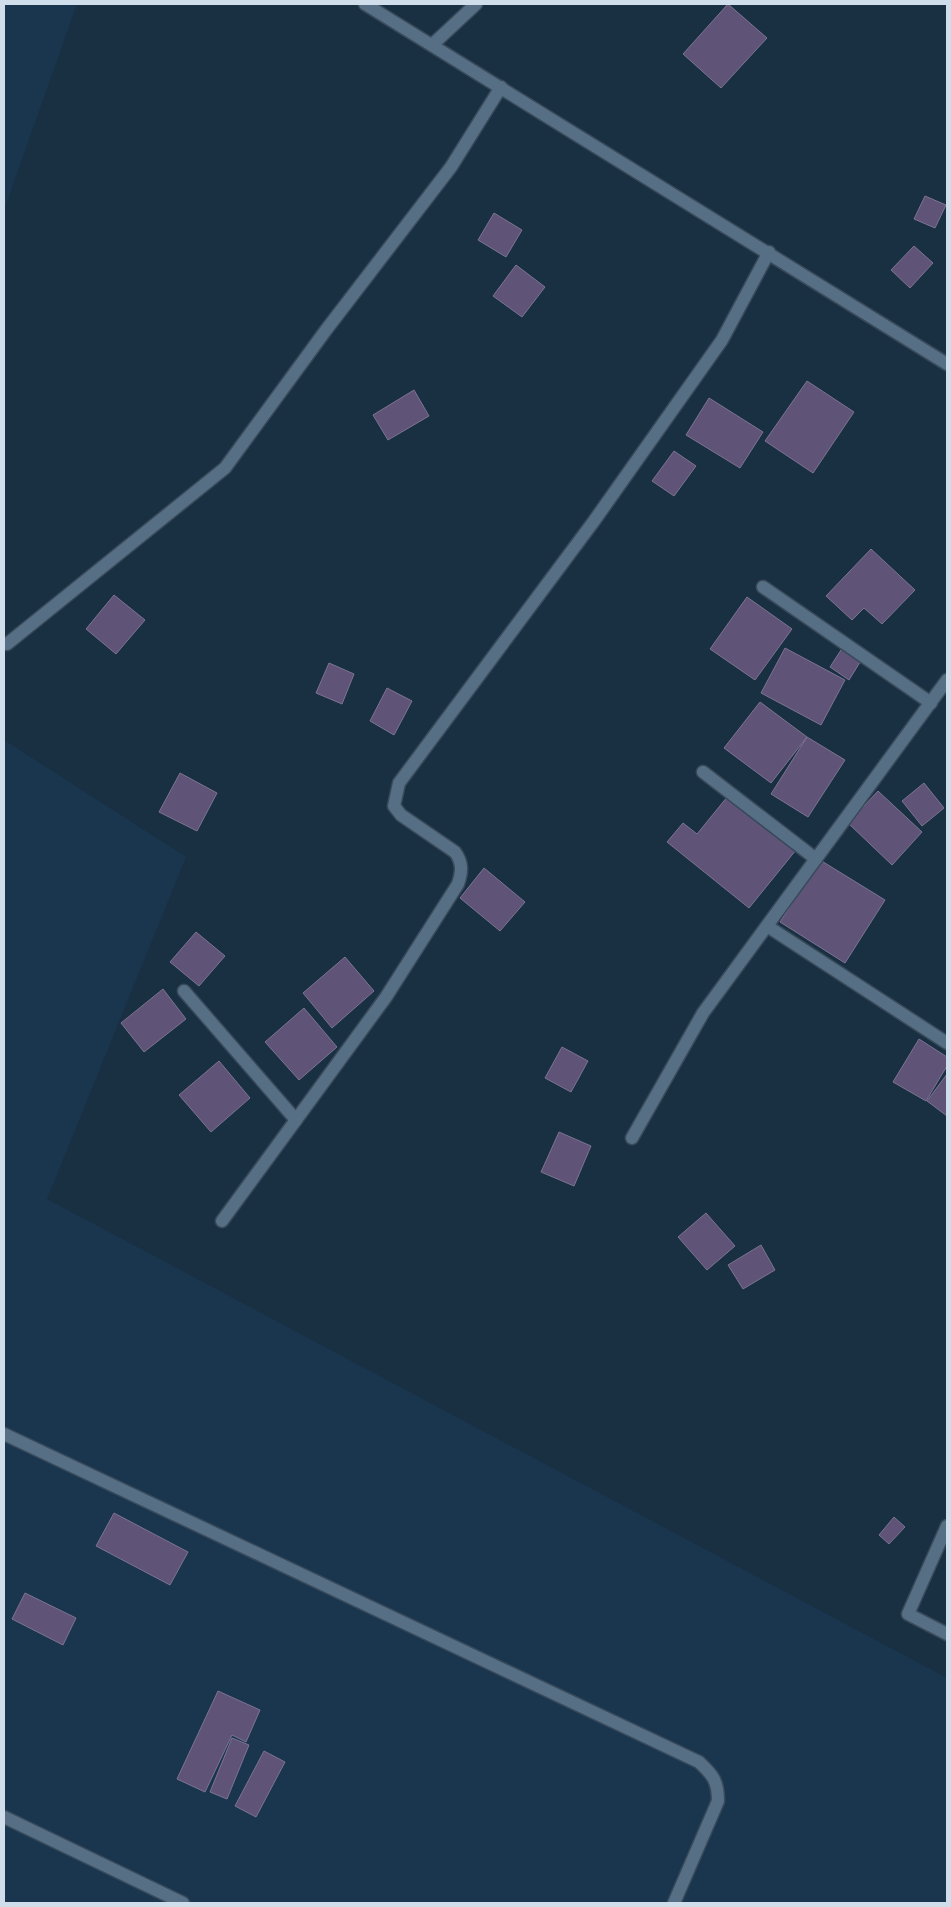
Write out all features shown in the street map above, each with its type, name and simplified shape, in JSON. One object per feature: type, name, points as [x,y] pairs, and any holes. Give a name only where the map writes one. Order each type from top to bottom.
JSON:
[{"type":"street","points":[[365,4],[769,252],[947,364]]},
{"type":"street","points":[[432,45],[476,4]]},
{"type":"street","points":[[7,644],[225,468],[326,330],[452,167],[501,87]]},
{"type":"street","points":[[222,1221],[386,997],[458,884],[462,874],[461,861],[455,852],[401,815],[394,806],[399,783],[594,521],[722,340],[769,252]]},
{"type":"street","points":[[763,587],[931,703]]},
{"type":"street","points":[[632,1138],[703,1013],[947,680]]},
{"type":"street","points":[[703,772],[816,859]]},
{"type":"street","points":[[767,926],[947,1043]]},
{"type":"street","points":[[184,991],[296,1120]]},
{"type":"street","points":[[4,1434],[699,1762],[710,1772],[718,1787],[718,1801],[674,1903]]},
{"type":"street","points":[[947,1526],[908,1614],[947,1634]]},
{"type":"street","points":[[4,1817],[183,1903]]},
{"type":"shaded area","points":[[4,4],[77,4],[4,210]]},
{"type":"shaded area","points":[[4,740],[186,857],[47,1199],[947,1678],[947,1903],[4,1903]]},
{"type":"building","points":[[728,4],[767,38],[721,88],[683,54]]},
{"type":"building","points":[[925,196],[946,205],[935,228],[914,219]]},
{"type":"building","points":[[494,213],[522,230],[506,257],[478,240]]},
{"type":"building","points":[[914,246],[933,263],[910,288],[891,270]]},
{"type":"building","points":[[516,265],[545,287],[522,317],[493,296]]},
{"type":"building","points":[[807,381],[854,412],[813,473],[765,441]]},
{"type":"building","points":[[414,390],[429,416],[388,440],[373,415]]},
{"type":"building","points":[[709,398],[763,432],[740,468],[686,435]]},
{"type":"building","points":[[674,451],[696,466],[674,496],[652,481]]},
{"type":"building","points":[[871,549],[915,590],[882,624],[864,608],[852,620],[826,596]]},
{"type":"building","points":[[114,595],[145,620],[116,654],[86,629]]},
{"type":"building","points":[[747,597],[792,629],[755,680],[710,649]]},
{"type":"building","points":[[843,647],[862,659],[849,680],[830,667]]},
{"type":"building","points":[[785,648],[845,680],[821,725],[761,693]]},
{"type":"building","points":[[329,663],[354,674],[342,704],[316,693]]},
{"type":"building","points":[[387,688],[412,701],[394,735],[370,721]]},
{"type":"building","points":[[760,702],[807,737],[771,783],[724,748]]},
{"type":"building","points":[[807,737],[845,760],[808,817],[771,794]]},
{"type":"building","points":[[180,773],[217,793],[197,831],[159,812]]},
{"type":"building","points":[[924,783],[944,808],[922,826],[902,801]]},
{"type":"building","points":[[878,791],[922,832],[892,865],[848,823]]},
{"type":"building","points":[[728,796],[796,850],[749,908],[667,842],[683,823],[697,834]]},
{"type":"building","points":[[820,860],[885,900],[845,963],[780,922]]},
{"type":"building","points":[[484,868],[525,902],[500,931],[460,898]]},
{"type":"building","points":[[196,932],[225,956],[199,986],[170,962]]},
{"type":"building","points":[[345,957],[374,991],[332,1028],[303,993]]},
{"type":"building","points":[[163,989],[186,1019],[144,1052],[121,1023]]},
{"type":"building","points":[[304,1008],[337,1047],[299,1080],[265,1042]]},
{"type":"building","points":[[919,1039],[947,1057],[947,1066],[926,1101],[893,1082]]},
{"type":"building","points":[[562,1047],[588,1061],[571,1092],[545,1078]]},
{"type":"building","points":[[219,1061],[250,1098],[211,1132],[179,1095]]},
{"type":"building","points":[[947,1074],[947,1116],[927,1101]]},
{"type":"building","points":[[559,1132],[591,1146],[574,1186],[541,1172]]},
{"type":"building","points":[[706,1213],[735,1246],[707,1270],[678,1237]]},
{"type":"building","points":[[761,1245],[775,1270],[743,1289],[728,1265]]},
{"type":"building","points":[[114,1513],[188,1552],[170,1585],[96,1546]]},
{"type":"building","points":[[894,1517],[905,1527],[889,1544],[879,1535]]},
{"type":"building","points":[[25,1593],[76,1618],[63,1645],[12,1619]]},
{"type":"building","points":[[218,1691],[260,1710],[246,1742],[232,1735],[205,1792],[177,1779]]},
{"type":"building","points":[[232,1738],[249,1745],[227,1799],[210,1792]]},
{"type":"building","points":[[264,1751],[285,1762],[256,1817],[235,1806]]}]
